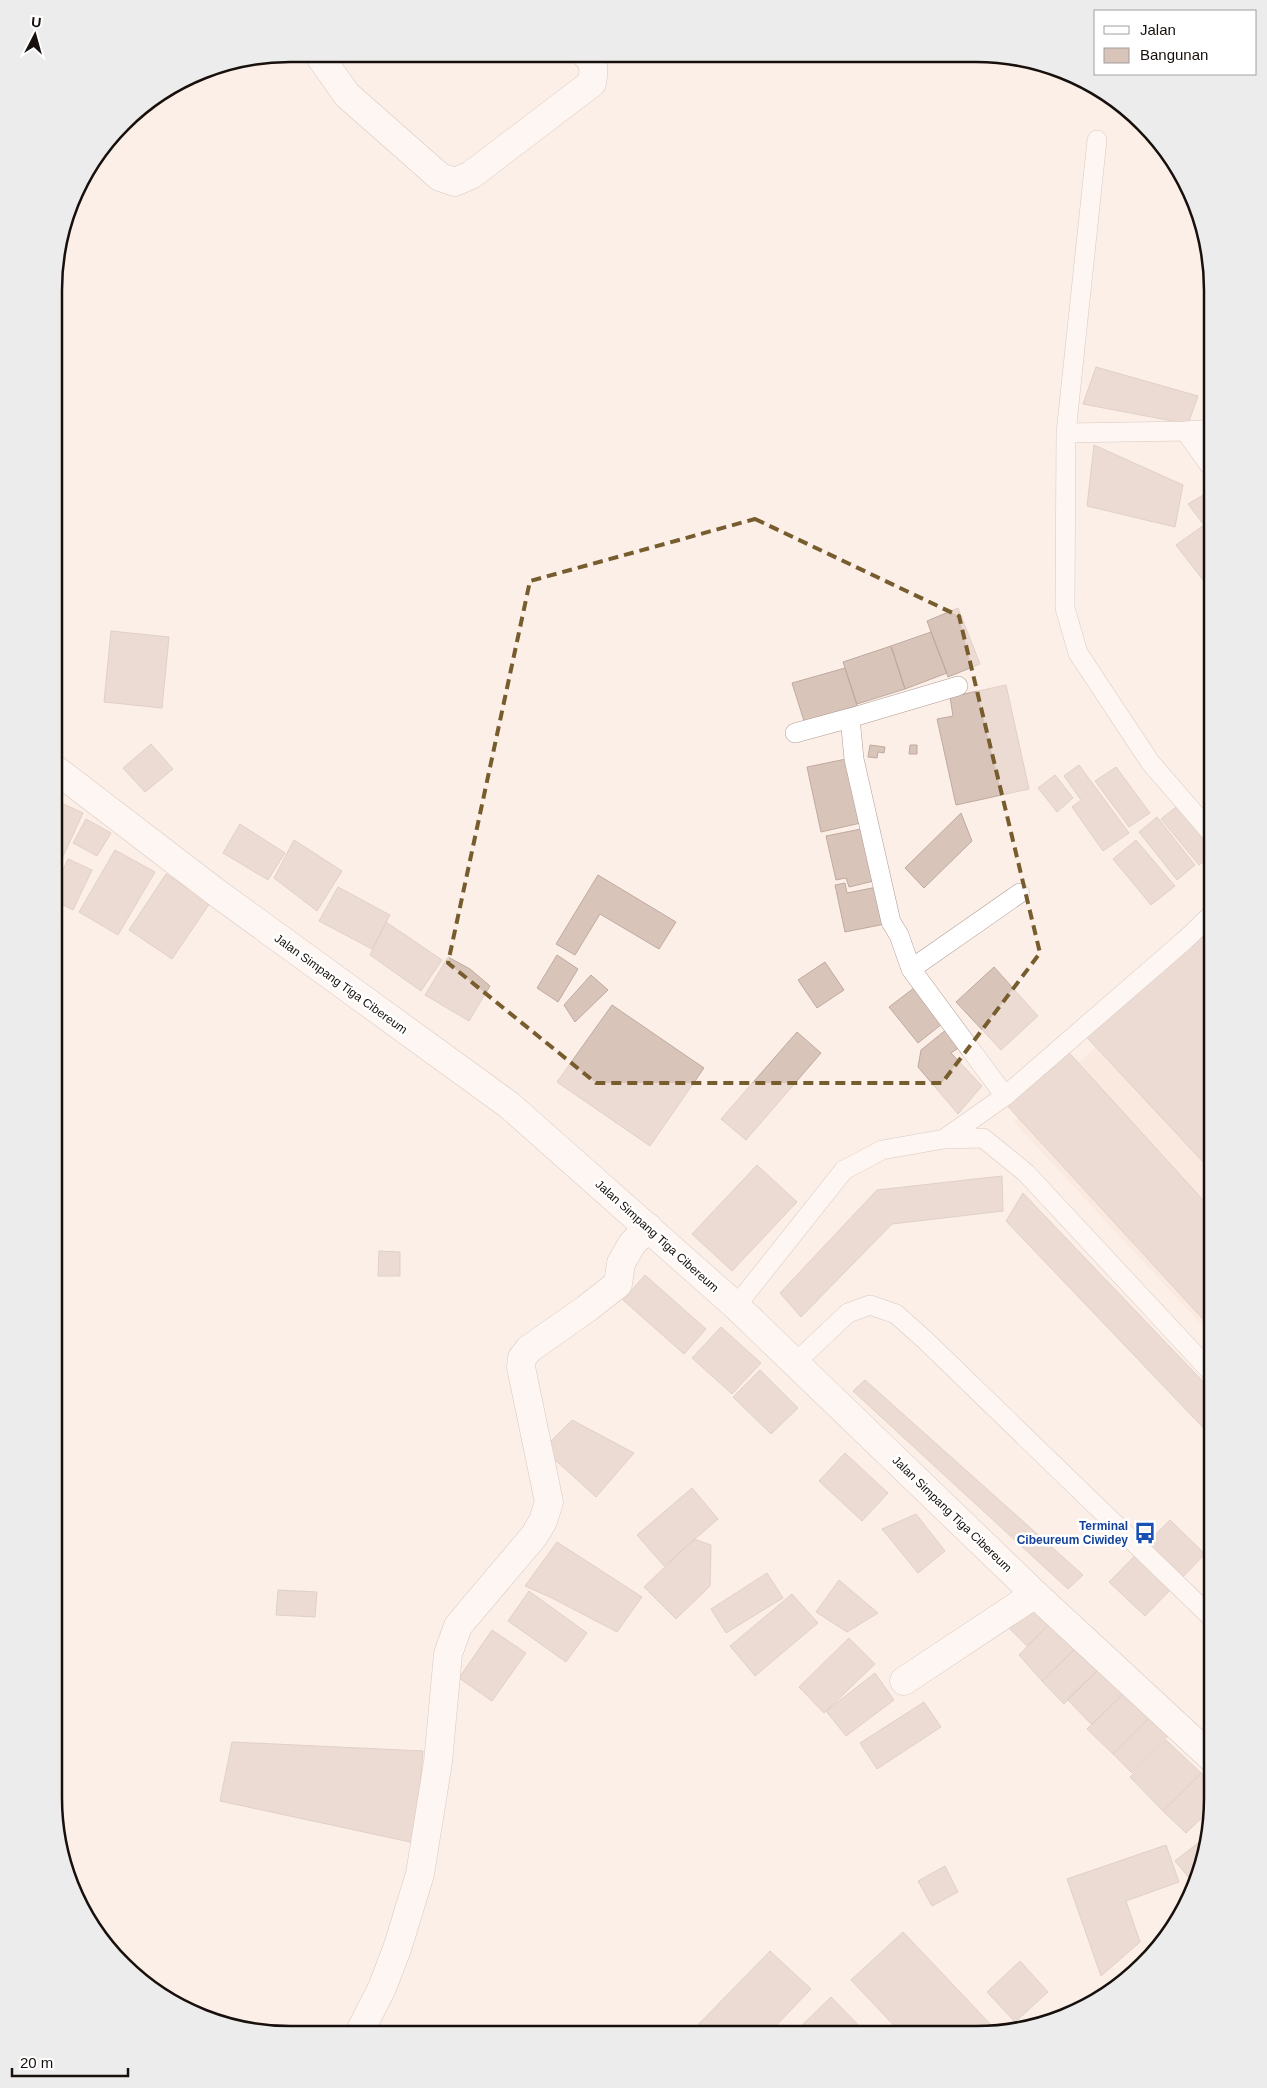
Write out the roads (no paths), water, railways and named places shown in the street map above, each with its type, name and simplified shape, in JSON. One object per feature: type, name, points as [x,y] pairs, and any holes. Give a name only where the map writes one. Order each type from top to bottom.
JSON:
[{"type":"street","points":[[324,62],[348,95],[440,177],[455,182],[472,175],[592,83],[594,69],[591,62]]},
{"type":"street","name":"Jalan Simpang Tiga Cibereum","points":[[62,774],[217,893],[509,1105],[736,1306],[1035,1594],[1204,1751]]},
{"type":"street","points":[[362,2026],[382,1988],[398,1946],[420,1874],[438,1762],[448,1654],[451,1645],[458,1626],[534,1536],[543,1521],[549,1502],[521,1367],[522,1358],[529,1349],[618,1284],[621,1263],[632,1244],[648,1227]]},
{"type":"street","points":[[904,1681],[1035,1594]]},
{"type":"lane","points":[[1097,140],[1066,433],[1065,608],[1078,653],[1150,762],[1204,825]]},
{"type":"lane","points":[[1066,433],[1204,430]]},
{"type":"lane","points":[[1185,431],[1204,457]]},
{"type":"lane","points":[[795,732],[958,686]]},
{"type":"lane","points":[[850,718],[854,759],[891,922],[899,935],[911,969],[1005,1096]]},
{"type":"lane","points":[[911,969],[1020,893]]},
{"type":"lane","points":[[944,1139],[1005,1096],[1204,922]]},
{"type":"lane","points":[[736,1306],[844,1170],[882,1150],[944,1139],[983,1138],[1026,1173],[1204,1364]]},
{"type":"lane","points":[[795,1363],[848,1313],[870,1306],[896,1314],[1204,1610]]},
{"type":"place","name":"Terminal Cibeureum Ciwidey","points":[[1145,1533]]}]
